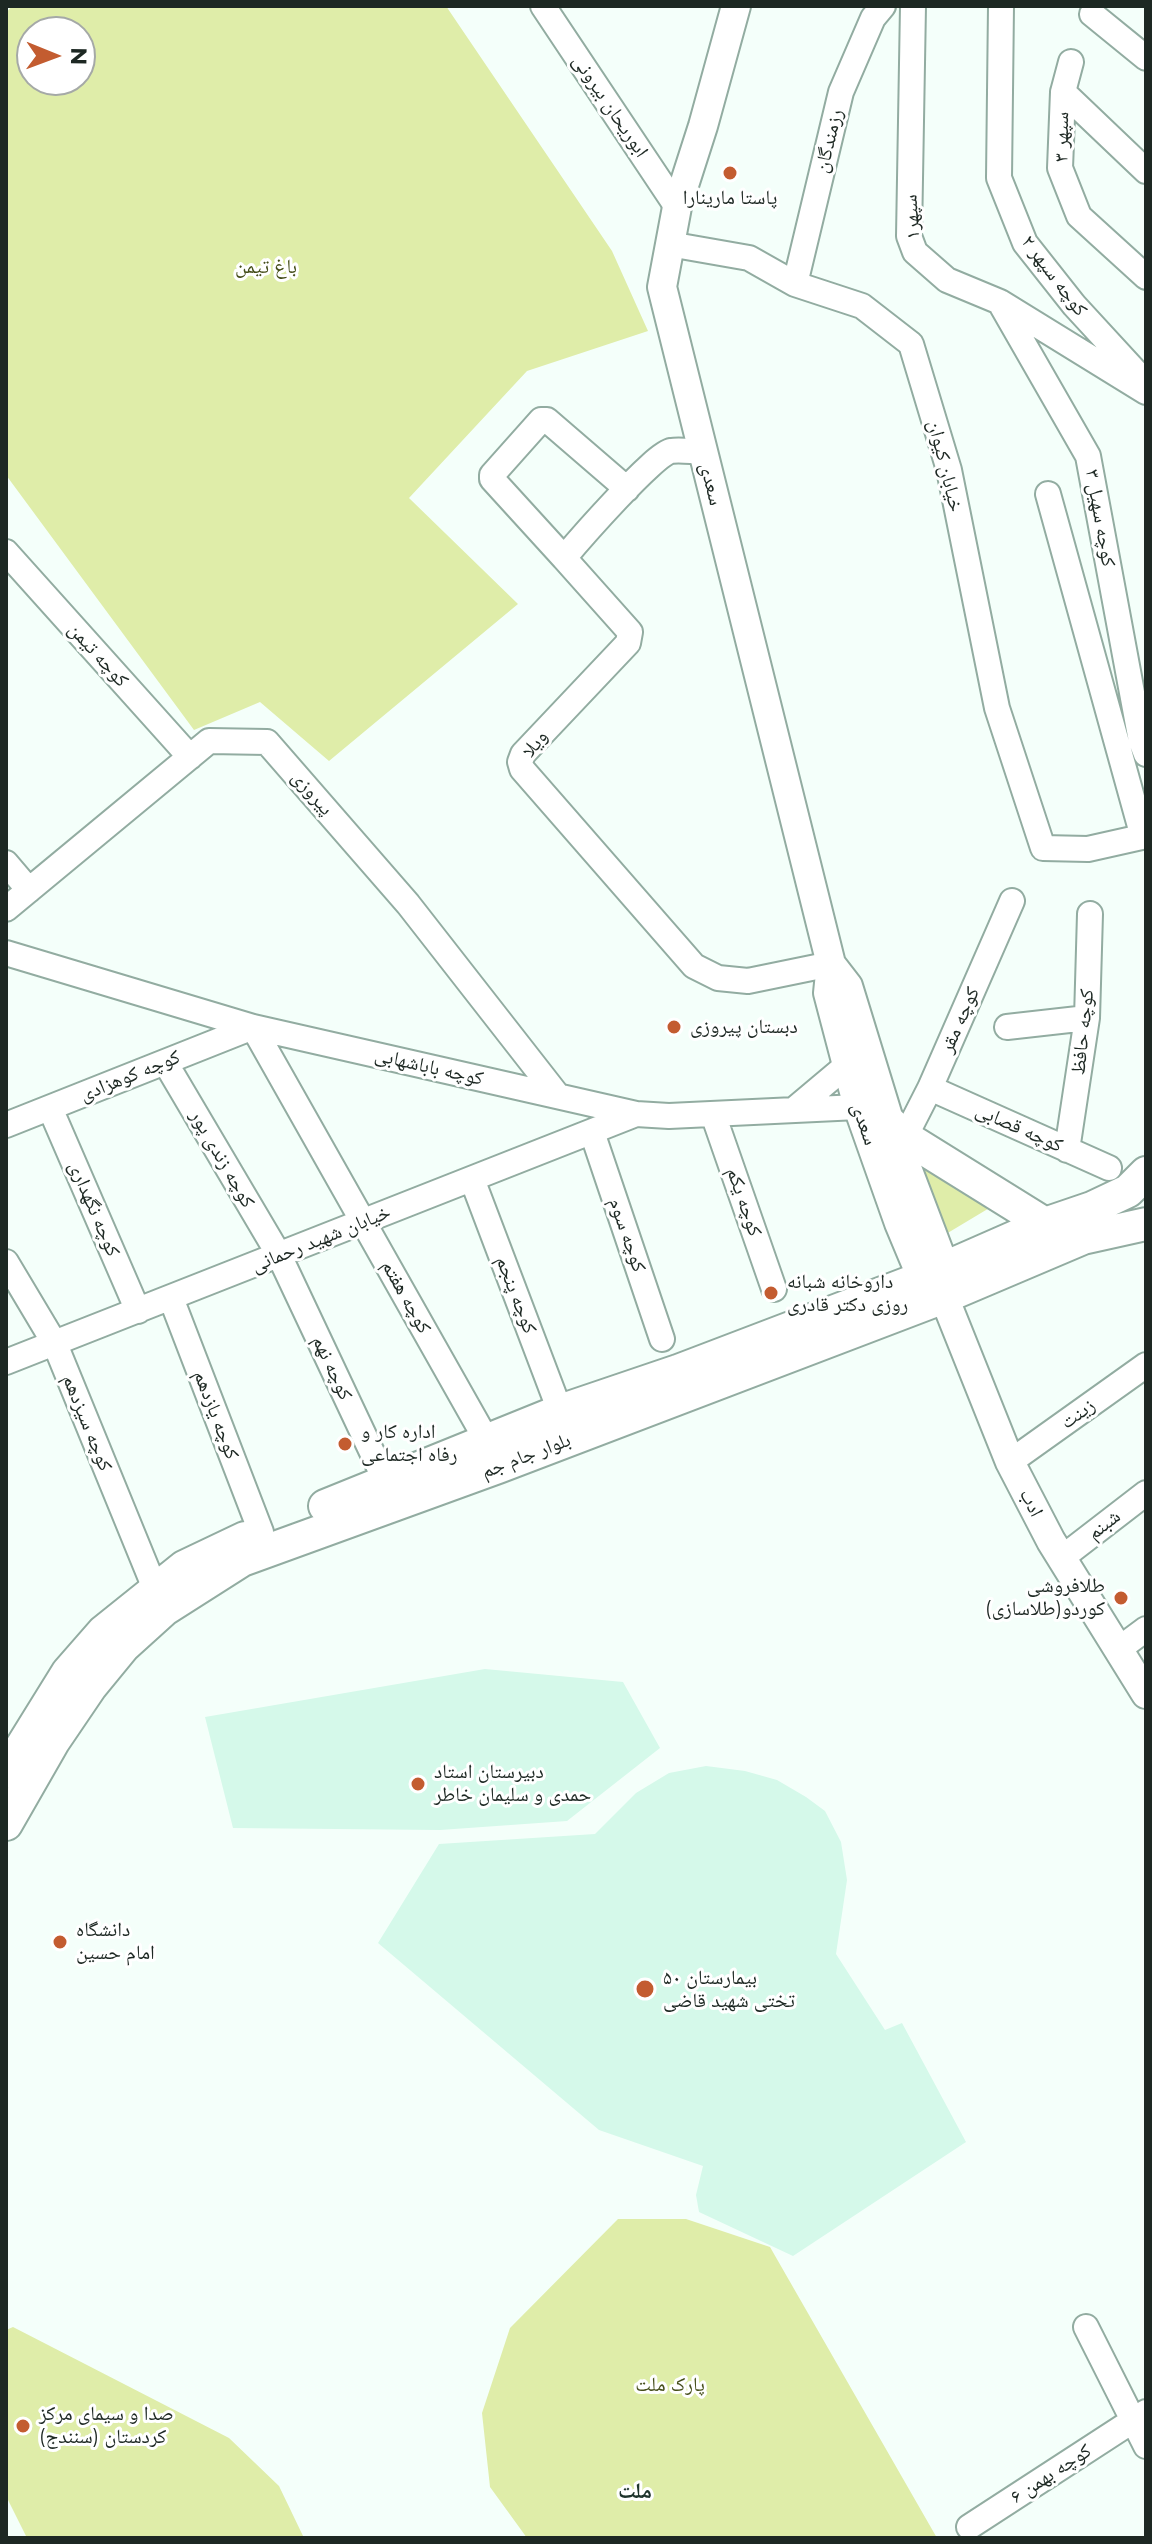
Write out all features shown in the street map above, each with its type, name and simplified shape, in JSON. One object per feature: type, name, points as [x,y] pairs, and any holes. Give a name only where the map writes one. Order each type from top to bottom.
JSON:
[{"type":"main road","points":[[897,1130],[1045,1224]]},
{"type":"main road","name":"بلوار جام جم","points":[[6,1824],[53,1742],[91,1686],[123,1647],[165,1609],[242,1560],[492,1454],[937,1281],[1045,1224],[1092,1208],[1128,1191],[1146,1173]]},
{"type":"main road","name":"بلوار جام جم","points":[[6,1772],[68,1672],[103,1632],[184,1567],[222,1547],[386,1482],[492,1454],[560,1411],[937,1281],[1083,1238],[1146,1224]]},
{"type":"street","name":"ابوریحان بیرونی","points":[[543,6],[677,207]]},
{"type":"street","name":"سعدی","points":[[736,6],[677,207],[662,287],[831,964],[828,993],[846,1066],[899,1223],[937,1281]]},
{"type":"street","name":"رزمندگان","points":[[795,284],[841,92],[873,18],[883,6]]},
{"type":"street","name":"سپهر۱","points":[[913,6],[909,236],[915,252],[947,280],[1000,302],[1146,392]]},
{"type":"street","name":"کوچه سپهر ۲","points":[[1001,6],[999,178],[1025,243],[1074,305],[1146,383]]},
{"type":"street","points":[[1092,14],[1146,58]]},
{"type":"street","name":"سپهر ۳","points":[[1071,62],[1063,92],[1060,168],[1079,216],[1146,277]]},
{"type":"street","points":[[1063,92],[1146,171]]},
{"type":"street","name":"خیابان کیوان","points":[[669,244],[749,258],[795,284],[862,306],[911,344],[949,470],[997,708],[1043,848],[1088,849],[1145,836]]},
{"type":"street","name":"کوچه سهیل ۳","points":[[1000,302],[1088,456],[1144,745]]},
{"type":"street","points":[[627,489],[547,420],[541,420],[492,475],[492,479],[564,558],[627,489],[667,452],[703,452]]},
{"type":"street","name":"کوچه سهیل ۳","points":[[1048,494],[1145,836]]},
{"type":"street","name":"کوچه تیمن","points":[[6,552],[190,757]]},
{"type":"street","name":"ویلا","points":[[564,558],[630,632],[630,638],[523,754],[520,762],[522,769],[694,966],[718,978],[748,981],[831,964]]},
{"type":"street","name":"پیروزی","points":[[6,909],[209,741],[267,742],[408,904],[558,1096]]},
{"type":"street","points":[[6,863],[29,890]]},
{"type":"street","name":"کوچه مقر","points":[[897,1130],[930,1088],[1012,901]]},
{"type":"street","name":"کوچه حافظ","points":[[1067,1150],[1087,1018],[1090,914]]},
{"type":"street","name":"کوچه باباشهابی","points":[[6,953],[253,1027],[636,1114],[669,1116],[858,1107]]},
{"type":"street","name":"سعدی","points":[[831,964],[848,986],[897,1130],[937,1281]]},
{"type":"street","points":[[1007,1027],[1087,1018]]},
{"type":"street","name":"کوچه کوهزادی","points":[[6,1125],[253,1027]]},
{"type":"street","name":"کوچه هفتم","points":[[253,1027],[492,1454]]},
{"type":"street","name":"کوچه زندی پور","points":[[165,1062],[279,1255]]},
{"type":"street","points":[[796,1108],[846,1066]]},
{"type":"street","name":"کوچه قصابی","points":[[930,1088],[1109,1168]]},
{"type":"street","name":"کوچه نگهداری","points":[[50,1108],[138,1311]]},
{"type":"street","name":"خیابان شهید رحمانی","points":[[6,1362],[636,1114]]},
{"type":"street","name":"کوچه یکم","points":[[713,1114],[774,1289]]},
{"type":"street","name":"کوچه سوم","points":[[592,1132],[662,1339]]},
{"type":"street","name":"کوچه پنجم","points":[[472,1179],[560,1411]]},
{"type":"street","name":"کوچه نهم","points":[[279,1255],[386,1482]]},
{"type":"street","name":"کوچه سیزدهم","points":[[6,1262],[55,1344],[156,1591]]},
{"type":"street","name":"ادب","points":[[937,1281],[1010,1462],[1051,1541],[1146,1694]]},
{"type":"street","name":"کوچه یازدهم","points":[[171,1298],[261,1532]]},
{"type":"street","name":"زینت","points":[[1010,1462],[1146,1365]]},
{"type":"street","name":"شبنم","points":[[1063,1557],[1146,1493]]},
{"type":"street","points":[[1119,1649],[1146,1629]]},
{"type":"street","points":[[1086,2327],[1140,2416],[1146,2446]]},
{"type":"street","name":"کوچه بهمن ۶","points":[[969,2527],[1140,2416]]},
{"type":"shaded area","name":"دبیرستان استاد حمدی و سلیمان خاطر","points":[[485,1669],[623,1682],[660,1748],[567,1821],[440,1830],[233,1828],[205,1717]]},
{"type":"shaded area","name":"بیمارستان ۵۰ تختی شهید قاضی","points":[[706,1766],[745,1771],[777,1780],[825,1811],[841,1842],[847,1880],[836,1954],[885,2030],[902,2023],[966,2142],[793,2256],[699,2212],[696,2195],[703,2166],[599,2130],[378,1943],[439,1844],[595,1834],[636,1793],[669,1773]]},
{"type":"green space","name":"باغ تیمن","points":[[12,6],[446,6],[612,251],[648,331],[527,371],[409,498],[518,604],[329,761],[260,702],[194,730],[6,475],[6,13]]},
{"type":"green space","points":[[923,1167],[996,1204],[946,1234]]},
{"type":"green space","name":"پارک ملت","points":[[618,2219],[686,2219],[770,2247],[937,2538],[527,2538],[490,2487],[482,2413],[510,2328]]},
{"type":"green space","points":[[13,2327],[229,2438],[279,2486],[304,2538],[27,2538],[6,2496],[6,2330]]},
{"type":"place","name":"پاستا مارینارا","points":[[730,173]]},
{"type":"place","name":"دبستان پیروزی","points":[[674,1027]]},
{"type":"place","name":"داروخانه شبانه روزی دکتر قادری","points":[[771,1293]]},
{"type":"place","name":"اداره کار و رفاه اجتماعی","points":[[345,1444]]},
{"type":"place","name":"طلافروشی کوردو(طلاسازی)","points":[[1121,1598]]},
{"type":"place","name":"دبیرستان استاد حمدی و سلیمان خاطر","points":[[418,1784]]},
{"type":"place","name":"دانشگاه امام حسین","points":[[60,1942]]},
{"type":"place","name":"بیمارستان ۵۰ تختی شهید قاضی","points":[[645,1989]]},
{"type":"place","name":"صدا و سیمای مرکز کردستان (سنندج)","points":[[23,2426]]},
{"type":"district","name":"ملت","points":[[635,2492]]}]
